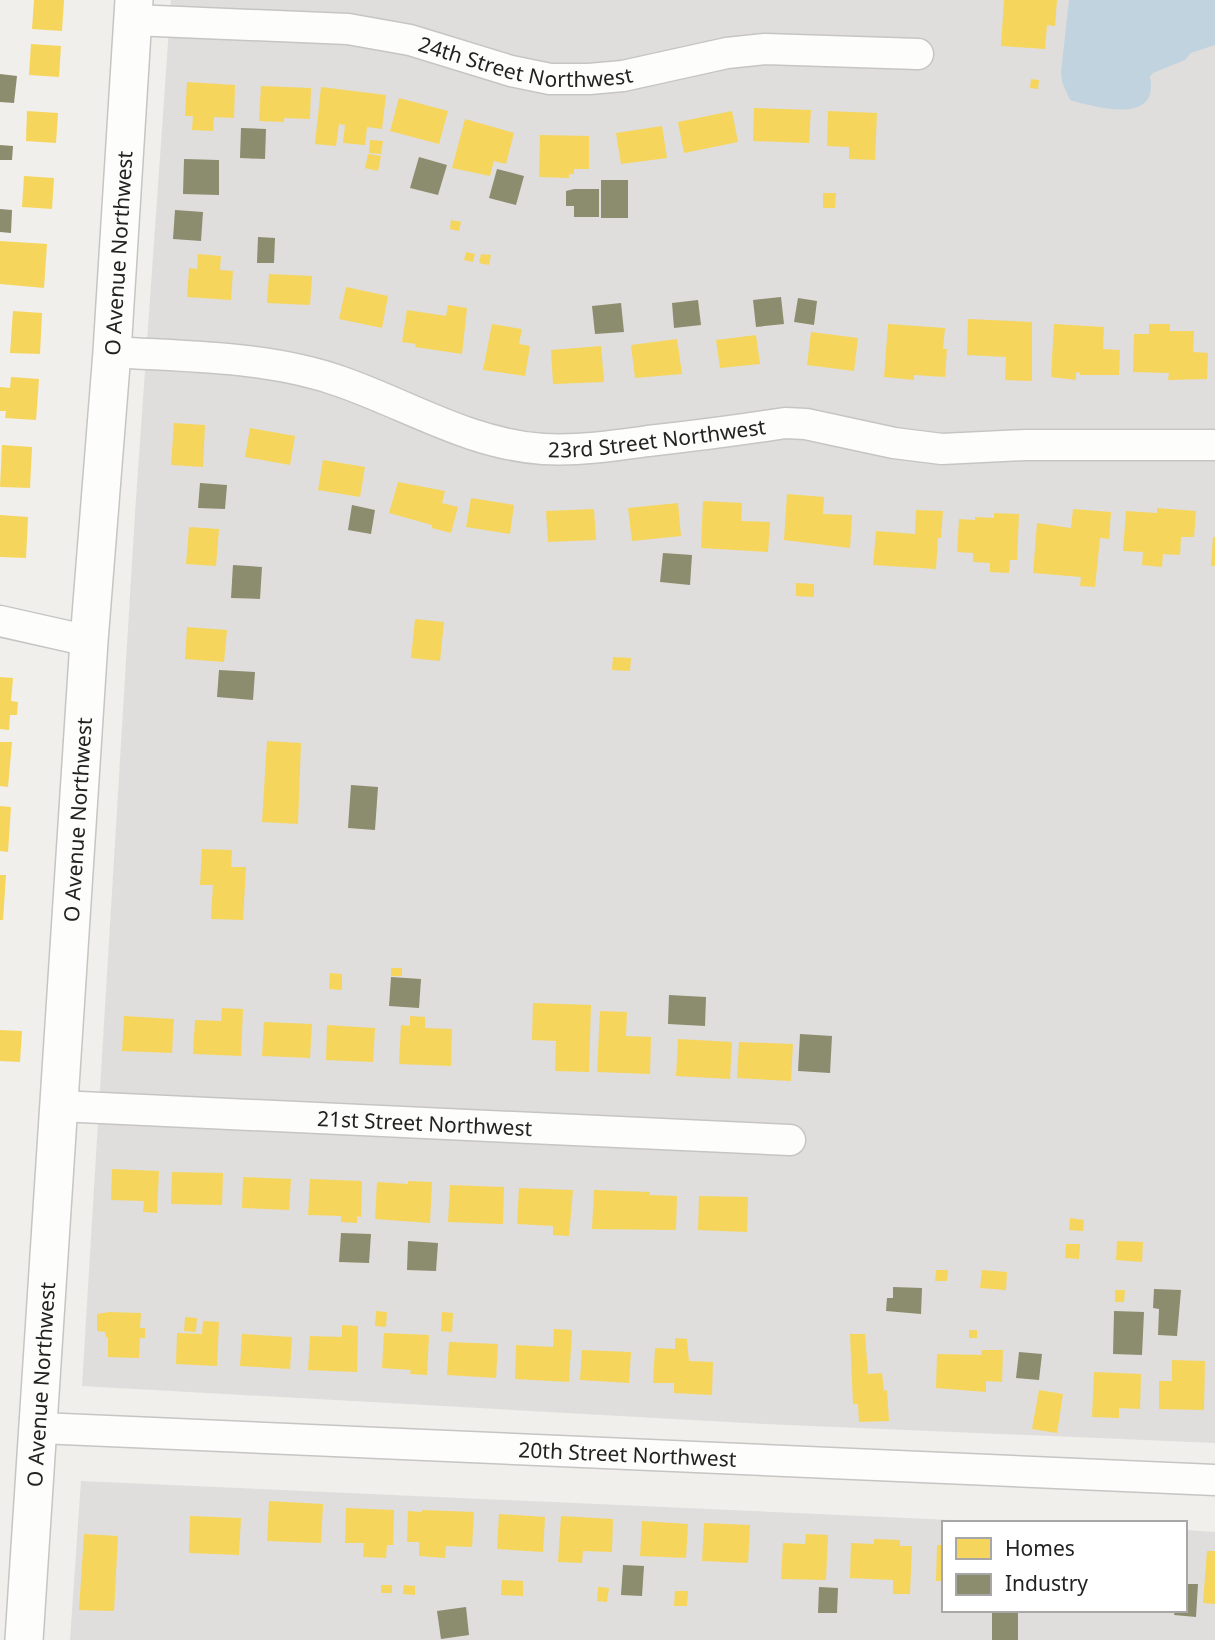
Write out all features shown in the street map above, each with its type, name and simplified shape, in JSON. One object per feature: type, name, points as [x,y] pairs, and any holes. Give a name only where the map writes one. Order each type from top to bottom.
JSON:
[{"type":"street","name":"24th Street Northwest","points":[[133,10],[348,29],[410,40],[511,71],[550,79],[623,76],[727,53],[765,49],[918,54]]},
{"type":"street","name":"O Avenue Northwest","points":[[24,1640],[133,10]]},
{"type":"street","name":"23rd Street Northwest","points":[[112,352],[252,361],[298,369],[343,382],[464,434],[543,449],[585,449],[785,424],[806,424],[894,443],[942,449],[1025,444],[1215,445]]},
{"type":"street","points":[[0,621],[89,641]]},
{"type":"street","name":"21st Street Northwest","points":[[59,1106],[790,1140]]},
{"type":"street","name":"20th Street Northwest","points":[[40,1428],[1215,1480]]},
{"type":"shaded area","points":[[171,0],[1215,0],[1215,1443],[765,1424],[82,1386],[135,513]]},
{"type":"shaded area","points":[[81,1481],[974,1521],[942,1521],[942,1612],[1187,1612],[1187,1530],[1215,1532],[1215,1640],[70,1640]]},
{"type":"water","points":[[1069,0],[1215,0],[1215,45],[1191,53],[1185,60],[1153,73],[1150,77],[1150,92],[1145,102],[1136,108],[1109,109],[1070,100],[1062,82],[1061,72]]},
{"type":"building: Homes","points":[[34,0],[64,0],[62,31],[32,29]]},
{"type":"building: Homes","points":[[1004,0],[1057,0],[1055,26],[1047,25],[1045,49],[1001,46]]},
{"type":"building: Homes","points":[[31,44],[61,46],[59,77],[29,75]]},
{"type":"building: Homes","points":[[1031,79],[1039,80],[1038,89],[1030,88]]},
{"type":"building: Homes","points":[[187,82],[235,85],[234,118],[214,117],[213,131],[192,130],[193,116],[185,116]]},
{"type":"building: Homes","points":[[261,86],[311,88],[310,119],[259,121]]},
{"type":"building: Homes","points":[[321,87],[386,95],[382,129],[367,127],[365,145],[343,143],[345,125],[339,124],[336,146],[315,144]]},
{"type":"building: Homes","points":[[399,98],[448,111],[439,144],[390,131]]},
{"type":"building: Homes","points":[[754,108],[811,110],[809,143],[753,141]]},
{"type":"building: Homes","points":[[27,111],[58,113],[56,143],[26,141]]},
{"type":"building: Homes","points":[[732,111],[738,142],[684,153],[678,122]]},
{"type":"building: Homes","points":[[828,111],[877,113],[875,160],[849,159],[849,147],[827,146]]},
{"type":"building: Homes","points":[[465,119],[514,133],[506,164],[494,161],[490,176],[452,168]]},
{"type":"building: Homes","points":[[662,126],[667,158],[621,164],[616,133]]},
{"type":"building: Homes","points":[[540,135],[589,136],[589,169],[574,169],[574,174],[569,174],[569,178],[539,177]]},
{"type":"building: Homes","points":[[370,140],[383,141],[381,154],[369,153]]},
{"type":"building: Homes","points":[[368,154],[381,156],[378,171],[365,168]]},
{"type":"building: Homes","points":[[24,176],[54,178],[52,209],[22,207]]},
{"type":"building: Homes","points":[[823,193],[836,193],[835,208],[823,208]]},
{"type":"building: Homes","points":[[451,220],[461,222],[459,231],[450,229]]},
{"type":"building: Homes","points":[[0,241],[47,244],[44,288],[0,284]]},
{"type":"building: Homes","points":[[466,252],[475,254],[473,262],[464,260]]},
{"type":"building: Homes","points":[[198,254],[221,256],[220,270],[233,271],[231,300],[187,297],[189,268],[197,269]]},
{"type":"building: Homes","points":[[481,254],[491,255],[489,265],[479,263]]},
{"type":"building: Homes","points":[[269,274],[312,276],[310,305],[267,303]]},
{"type":"building: Homes","points":[[346,287],[388,296],[382,328],[339,319]]},
{"type":"building: Homes","points":[[448,305],[467,308],[462,354],[415,347],[416,344],[402,342],[407,310],[446,316]]},
{"type":"building: Homes","points":[[13,311],[42,313],[40,354],[10,353]]},
{"type":"building: Homes","points":[[968,319],[1032,322],[1032,381],[1005,380],[1006,357],[967,355]]},
{"type":"building: Homes","points":[[492,324],[522,329],[519,344],[530,346],[525,376],[483,370]]},
{"type":"building: Homes","points":[[888,324],[945,328],[945,377],[914,375],[914,380],[884,377]]},
{"type":"building: Homes","points":[[1054,324],[1104,327],[1103,349],[1120,350],[1119,375],[1080,375],[1076,372],[1076,380],[1051,377]]},
{"type":"building: Homes","points":[[1149,324],[1170,324],[1170,331],[1194,331],[1193,352],[1208,353],[1207,379],[1168,380],[1169,373],[1133,372],[1134,334],[1149,334]]},
{"type":"building: Homes","points":[[811,332],[858,338],[854,371],[807,365]]},
{"type":"building: Homes","points":[[756,335],[760,364],[720,368],[716,340]]},
{"type":"building: Homes","points":[[677,339],[682,374],[635,378],[631,345]]},
{"type":"building: Homes","points":[[601,346],[604,382],[553,384],[551,350]]},
{"type":"building: Homes","points":[[11,377],[39,379],[36,420],[5,418],[6,411],[0,411],[0,387],[10,388]]},
{"type":"building: Homes","points":[[174,423],[205,425],[203,467],[171,465]]},
{"type":"building: Homes","points":[[250,428],[295,436],[290,465],[245,457]]},
{"type":"building: Homes","points":[[2,445],[32,447],[30,488],[0,487]]},
{"type":"building: Homes","points":[[323,460],[365,467],[360,497],[318,490]]},
{"type":"building: Homes","points":[[398,482],[445,491],[442,503],[458,507],[451,533],[389,513]]},
{"type":"building: Homes","points":[[787,494],[824,497],[823,514],[852,515],[850,548],[784,540]]},
{"type":"building: Homes","points":[[471,498],[514,505],[510,534],[466,527]]},
{"type":"building: Homes","points":[[703,501],[742,503],[741,521],[770,522],[768,552],[701,548]]},
{"type":"building: Homes","points":[[678,503],[681,536],[632,541],[628,508]]},
{"type":"building: Homes","points":[[1157,508],[1196,511],[1194,537],[1181,537],[1180,555],[1163,554],[1162,567],[1142,565],[1143,552],[1123,551],[1126,511],[1157,513]]},
{"type":"building: Homes","points":[[594,509],[596,540],[548,542],[546,511]]},
{"type":"building: Homes","points":[[1073,509],[1111,512],[1109,539],[1100,538],[1095,587],[1080,586],[1081,577],[1033,573],[1037,523],[1071,528]]},
{"type":"building: Homes","points":[[916,510],[943,511],[936,569],[873,565],[876,531],[915,534]]},
{"type":"building: Homes","points":[[994,513],[1019,514],[1017,560],[1010,560],[1009,573],[990,572],[990,563],[973,562],[973,553],[957,552],[959,519],[994,518]]},
{"type":"building: Homes","points":[[0,515],[28,517],[26,558],[0,557]]},
{"type":"building: Homes","points":[[189,527],[219,529],[216,566],[186,564]]},
{"type":"building: Homes","points":[[1213,537],[1215,566],[1211,566]]},
{"type":"building: Homes","points":[[796,583],[814,584],[814,597],[796,596]]},
{"type":"building: Homes","points":[[415,619],[444,622],[440,661],[411,658]]},
{"type":"building: Homes","points":[[187,627],[227,630],[224,662],[185,659]]},
{"type":"building: Homes","points":[[613,657],[631,658],[630,671],[612,670]]},
{"type":"building: Homes","points":[[0,677],[13,678],[11,701],[18,702],[17,715],[10,715],[9,730],[0,729]]},
{"type":"building: Homes","points":[[267,741],[301,743],[298,824],[262,822]]},
{"type":"building: Homes","points":[[0,742],[12,742],[8,787],[0,786]]},
{"type":"building: Homes","points":[[0,806],[11,807],[8,852],[0,851]]},
{"type":"building: Homes","points":[[202,849],[232,850],[231,867],[246,867],[243,920],[211,919],[213,885],[200,885]]},
{"type":"building: Homes","points":[[0,875],[6,875],[3,920],[0,920]]},
{"type":"building: Homes","points":[[391,968],[402,968],[402,976],[391,976]]},
{"type":"building: Homes","points":[[330,973],[342,974],[342,990],[329,989]]},
{"type":"building: Homes","points":[[533,1003],[591,1005],[589,1072],[555,1071],[556,1041],[532,1040]]},
{"type":"building: Homes","points":[[222,1008],[243,1009],[241,1056],[193,1054],[195,1020],[221,1021]]},
{"type":"building: Homes","points":[[600,1011],[627,1012],[626,1036],[651,1037],[650,1074],[597,1072]]},
{"type":"building: Homes","points":[[124,1016],[174,1019],[172,1053],[122,1051]]},
{"type":"building: Homes","points":[[410,1016],[425,1017],[425,1028],[452,1029],[451,1066],[399,1064],[401,1025],[410,1026]]},
{"type":"building: Homes","points":[[264,1022],[312,1024],[310,1058],[262,1056]]},
{"type":"building: Homes","points":[[327,1025],[375,1028],[373,1062],[326,1060]]},
{"type":"building: Homes","points":[[0,1030],[22,1031],[20,1062],[0,1061]]},
{"type":"building: Homes","points":[[678,1039],[732,1042],[730,1079],[676,1076]]},
{"type":"building: Homes","points":[[739,1042],[793,1044],[791,1081],[737,1078]]},
{"type":"building: Homes","points":[[112,1169],[159,1171],[157,1213],[143,1212],[144,1201],[111,1200]]},
{"type":"building: Homes","points":[[172,1172],[223,1173],[222,1205],[171,1204]]},
{"type":"building: Homes","points":[[243,1177],[291,1179],[289,1210],[242,1208]]},
{"type":"building: Homes","points":[[310,1179],[362,1181],[361,1217],[357,1216],[357,1223],[341,1222],[341,1216],[308,1215]]},
{"type":"building: Homes","points":[[408,1181],[432,1182],[430,1223],[375,1219],[377,1182],[408,1184]]},
{"type":"building: Homes","points":[[450,1185],[504,1187],[503,1224],[448,1222]]},
{"type":"building: Homes","points":[[519,1188],[573,1190],[569,1236],[553,1235],[553,1226],[517,1224]]},
{"type":"building: Homes","points":[[594,1190],[677,1196],[676,1230],[592,1229]]},
{"type":"building: Homes","points":[[699,1196],[748,1197],[747,1232],[698,1230]]},
{"type":"building: Homes","points":[[1070,1218],[1084,1220],[1083,1231],[1069,1230]]},
{"type":"building: Homes","points":[[1117,1241],[1143,1242],[1142,1262],[1116,1260]]},
{"type":"building: Homes","points":[[1066,1244],[1080,1244],[1079,1259],[1065,1258]]},
{"type":"building: Homes","points":[[936,1270],[948,1270],[947,1281],[935,1281]]},
{"type":"building: Homes","points":[[982,1270],[1007,1272],[1006,1290],[980,1288]]},
{"type":"building: Homes","points":[[1115,1290],[1125,1290],[1124,1302],[1115,1302]]},
{"type":"building: Homes","points":[[376,1311],[387,1312],[386,1327],[375,1326]]},
{"type":"building: Homes","points":[[442,1312],[453,1313],[452,1332],[441,1331]]},
{"type":"building: Homes","points":[[141,1313],[140,1328],[145,1328],[145,1338],[140,1338],[139,1358],[108,1357],[108,1337],[105,1332],[97,1331],[97,1314]]},
{"type":"building: Homes","points":[[185,1317],[197,1318],[196,1332],[184,1331]]},
{"type":"building: Homes","points":[[203,1321],[219,1322],[217,1366],[176,1364],[177,1333],[202,1334]]},
{"type":"building: Homes","points":[[342,1325],[358,1326],[357,1372],[308,1370],[310,1336],[342,1337]]},
{"type":"building: Homes","points":[[554,1329],[572,1330],[569,1382],[515,1379],[516,1345],[553,1347]]},
{"type":"building: Homes","points":[[969,1330],[977,1330],[977,1338],[969,1338]]},
{"type":"building: Homes","points":[[384,1333],[429,1335],[427,1375],[410,1374],[411,1370],[382,1368]]},
{"type":"building: Homes","points":[[242,1334],[292,1337],[290,1369],[240,1366]]},
{"type":"building: Homes","points":[[850,1334],[865,1334],[868,1374],[882,1373],[884,1391],[887,1390],[889,1421],[859,1422],[858,1404],[853,1404]]},
{"type":"building: Homes","points":[[675,1338],[687,1339],[689,1361],[713,1362],[712,1395],[674,1393],[674,1383],[653,1383],[655,1348],[675,1349]]},
{"type":"building: Homes","points":[[449,1342],[498,1344],[496,1378],[447,1375]]},
{"type":"building: Homes","points":[[582,1350],[631,1352],[629,1383],[580,1380]]},
{"type":"building: Homes","points":[[982,1350],[1003,1350],[1002,1382],[986,1381],[986,1392],[936,1388],[937,1354],[981,1355]]},
{"type":"building: Homes","points":[[1172,1360],[1205,1361],[1204,1410],[1159,1409],[1159,1381],[1172,1381]]},
{"type":"building: Homes","points":[[1094,1372],[1141,1374],[1140,1409],[1119,1408],[1119,1418],[1092,1417]]},
{"type":"building: Homes","points":[[1039,1390],[1063,1394],[1057,1433],[1032,1429]]},
{"type":"building: Homes","points":[[269,1501],[323,1504],[321,1543],[267,1541]]},
{"type":"building: Homes","points":[[346,1508],[394,1510],[393,1545],[387,1545],[386,1558],[363,1557],[364,1543],[345,1543]]},
{"type":"building: Homes","points":[[408,1511],[474,1512],[472,1547],[446,1546],[445,1558],[419,1556],[419,1542],[407,1542]]},
{"type":"building: Homes","points":[[499,1514],[545,1517],[543,1552],[497,1549]]},
{"type":"building: Homes","points":[[190,1516],[241,1518],[239,1555],[189,1553]]},
{"type":"building: Homes","points":[[561,1516],[613,1519],[612,1552],[583,1551],[582,1563],[558,1562]]},
{"type":"building: Homes","points":[[642,1521],[688,1524],[686,1558],[640,1556]]},
{"type":"building: Homes","points":[[704,1523],[750,1525],[748,1563],[702,1561]]},
{"type":"building: Homes","points":[[84,1534],[118,1536],[114,1611],[79,1610]]},
{"type":"building: Homes","points":[[806,1534],[828,1535],[826,1580],[781,1579],[783,1543],[805,1544]]},
{"type":"building: Homes","points":[[874,1539],[900,1540],[900,1546],[912,1546],[910,1594],[893,1594],[893,1580],[850,1578],[851,1543],[874,1544]]},
{"type":"building: Homes","points":[[937,1545],[942,1545],[942,1581],[936,1581]]},
{"type":"building: Homes","points":[[1207,1551],[1215,1551],[1215,1604],[1203,1603]]},
{"type":"building: Homes","points":[[502,1580],[523,1581],[523,1596],[501,1595]]},
{"type":"building: Homes","points":[[381,1585],[392,1585],[392,1593],[381,1593]]},
{"type":"building: Homes","points":[[404,1585],[415,1586],[415,1595],[403,1594]]},
{"type":"building: Homes","points":[[598,1587],[609,1588],[607,1602],[597,1601]]},
{"type":"building: Homes","points":[[675,1591],[688,1591],[687,1606],[674,1606]]},
{"type":"building: Industry","points":[[0,74],[17,76],[14,103],[0,102]]},
{"type":"building: Industry","points":[[241,128],[266,129],[265,159],[240,158]]},
{"type":"building: Industry","points":[[0,145],[13,146],[12,160],[0,160]]},
{"type":"building: Industry","points":[[419,157],[447,165],[438,195],[410,188]]},
{"type":"building: Industry","points":[[184,159],[219,160],[219,195],[183,194]]},
{"type":"building: Industry","points":[[497,169],[524,176],[516,205],[489,198]]},
{"type":"building: Industry","points":[[601,180],[628,180],[628,218],[601,218]]},
{"type":"building: Industry","points":[[599,189],[599,217],[574,217],[574,206],[566,206],[566,191]]},
{"type":"building: Industry","points":[[0,209],[12,210],[11,233],[0,232]]},
{"type":"building: Industry","points":[[175,210],[203,212],[201,241],[173,239]]},
{"type":"building: Industry","points":[[258,237],[275,238],[274,263],[257,263]]},
{"type":"building: Industry","points":[[781,297],[784,324],[756,327],[753,300]]},
{"type":"building: Industry","points":[[798,298],[817,301],[814,325],[794,322]]},
{"type":"building: Industry","points":[[698,300],[701,325],[674,328],[672,303]]},
{"type":"building: Industry","points":[[621,303],[624,332],[595,334],[592,306]]},
{"type":"building: Industry","points":[[200,483],[227,485],[225,509],[198,508]]},
{"type":"building: Industry","points":[[352,505],[375,510],[371,534],[348,530]]},
{"type":"building: Industry","points":[[663,553],[692,555],[690,585],[660,582]]},
{"type":"building: Industry","points":[[233,565],[262,567],[260,599],[231,598]]},
{"type":"building: Industry","points":[[219,670],[255,672],[253,700],[217,697]]},
{"type":"building: Industry","points":[[351,785],[378,787],[375,830],[348,828]]},
{"type":"building: Industry","points":[[391,977],[421,979],[419,1008],[389,1006]]},
{"type":"building: Industry","points":[[669,995],[706,997],[705,1026],[668,1024]]},
{"type":"building: Industry","points":[[800,1034],[832,1036],[830,1073],[798,1071]]},
{"type":"building: Industry","points":[[341,1233],[371,1234],[369,1263],[339,1262]]},
{"type":"building: Industry","points":[[408,1241],[438,1243],[436,1271],[407,1270]]},
{"type":"building: Industry","points":[[893,1287],[922,1288],[921,1314],[886,1311],[887,1298],[893,1298]]},
{"type":"building: Industry","points":[[1154,1289],[1181,1290],[1177,1336],[1158,1335],[1159,1309],[1153,1308]]},
{"type":"building: Industry","points":[[1114,1311],[1144,1312],[1142,1355],[1113,1354]]},
{"type":"building: Industry","points":[[1019,1352],[1042,1354],[1039,1380],[1016,1378]]},
{"type":"building: Industry","points":[[623,1565],[644,1566],[642,1596],[621,1595]]},
{"type":"building: Industry","points":[[1187,1584],[1198,1584],[1196,1617],[1174,1615],[1175,1612],[1187,1612]]},
{"type":"building: Industry","points":[[819,1587],[838,1588],[837,1613],[818,1613]]},
{"type":"building: Industry","points":[[466,1607],[469,1635],[441,1639],[437,1611]]},
{"type":"building: Industry","points":[[992,1612],[1018,1612],[1018,1640],[992,1640]]}]
